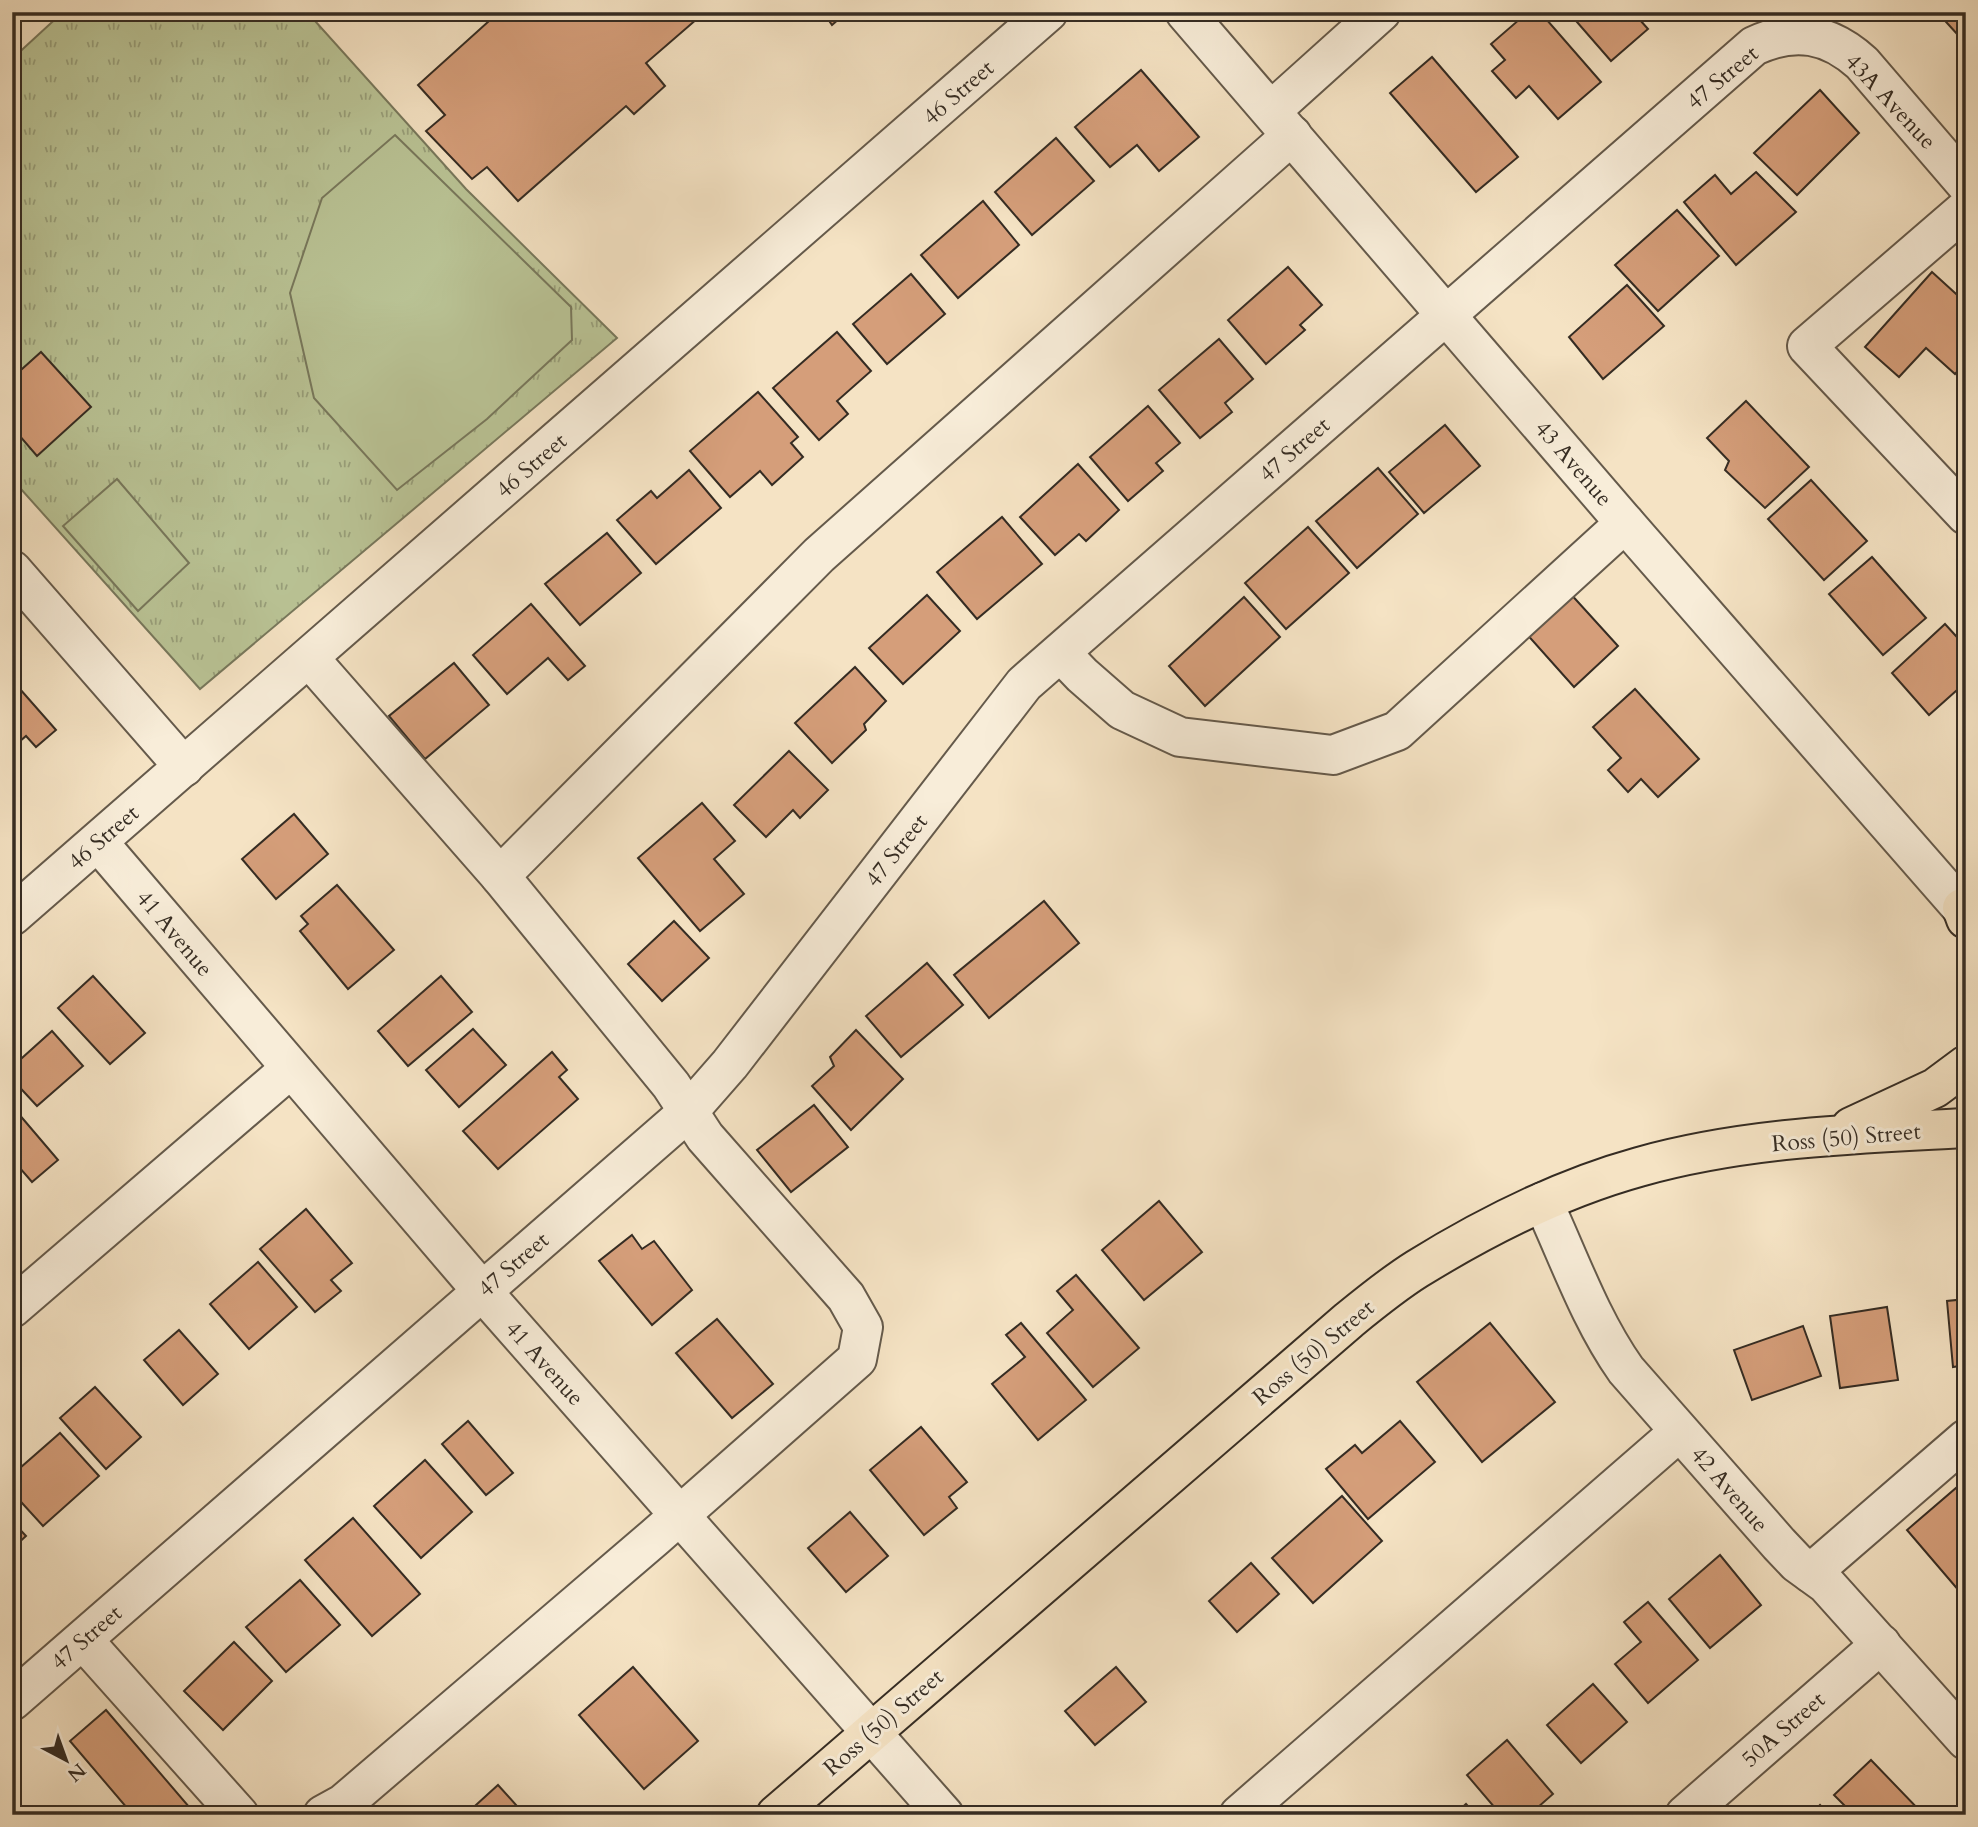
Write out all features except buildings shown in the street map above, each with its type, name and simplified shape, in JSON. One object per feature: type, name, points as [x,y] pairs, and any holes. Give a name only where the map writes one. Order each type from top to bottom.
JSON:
[{"type":"main road","points":[[1834,1135],[1935,1088],[1966,1065]]},
{"type":"main road","name":"Ross (50) Street","points":[[776,1815],[1339,1329],[1416,1269],[1543,1202],[1638,1167],[1669,1159],[1834,1135],[1966,1128]]},
{"type":"street","name":"46 Street","points":[[12,916],[1048,12]]},
{"type":"street","name":"43 Avenue","points":[[1185,12],[1965,913]]},
{"type":"street","points":[[500,876],[819,555],[1282,123],[1381,12]]},
{"type":"street","name":"43A Avenue","points":[[1806,34],[1826,39],[1856,58],[1966,184]]},
{"type":"street","name":"47 Street","points":[[12,1701],[688,1112],[730,1064],[1024,684],[1754,47],[1770,39],[1806,34]]},
{"type":"street","points":[[1966,209],[1807,346],[1966,515]]},
{"type":"street","points":[[1060,653],[1122,710],[1180,737],[1333,755],[1397,731],[1625,523]]},
{"type":"street","points":[[12,570],[184,767]]},
{"type":"street","points":[[309,659],[500,876],[671,1085],[705,1137],[846,1297],[863,1326],[858,1359],[681,1515],[343,1804],[323,1815]]},
{"type":"street","name":"41 Avenue","points":[[97,842],[482,1292],[943,1815]]},
{"type":"street","points":[[12,1308],[290,1069]]},
{"type":"street","name":"42 Avenue","points":[[1543,1202],[1598,1326],[1626,1370],[1779,1544],[1797,1563],[1826,1584],[1966,1740]]},
{"type":"street","points":[[1240,1815],[1679,1432]]},
{"type":"street","points":[[1811,1573],[1966,1439]]},
{"type":"street","points":[[83,1640],[239,1815]]},
{"type":"street","name":"50A Street","points":[[1685,1815],[1881,1644]]},
{"type":"green space","points":[[63,12],[307,12],[466,189],[617,338],[200,689],[12,479],[12,59]]},
{"type":"green space","points":[[395,135],[571,307],[572,340],[487,419],[397,490],[314,398],[290,293],[322,198]]},
{"type":"green space","points":[[117,479],[189,563],[138,611],[63,526]]}]
